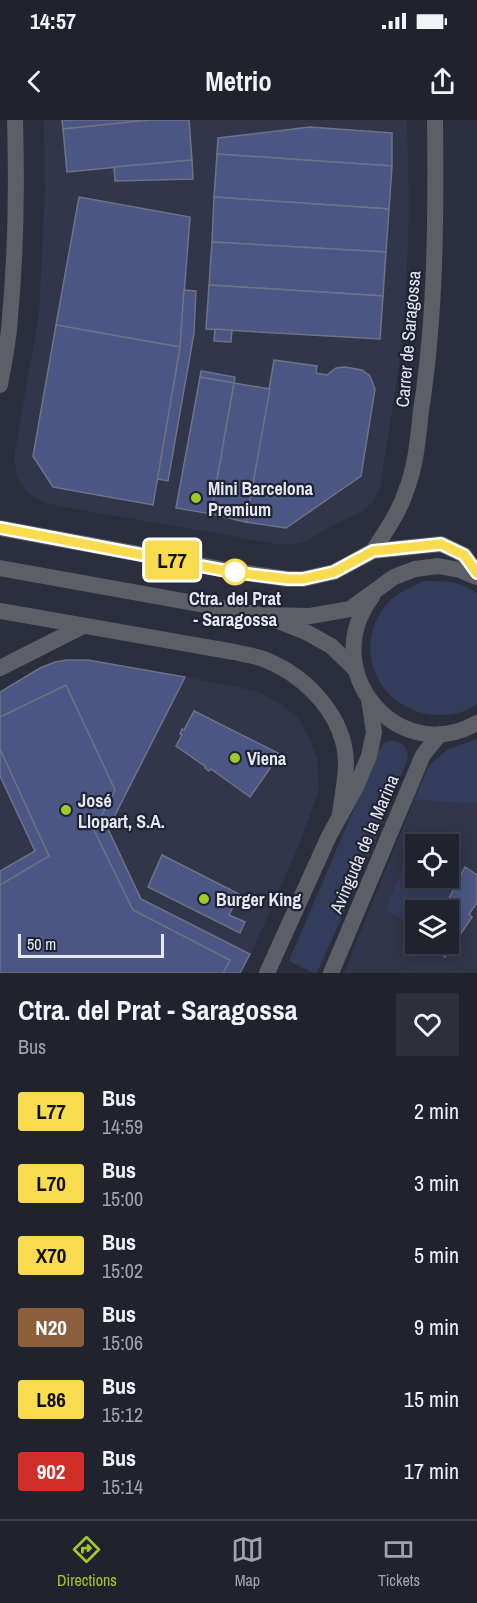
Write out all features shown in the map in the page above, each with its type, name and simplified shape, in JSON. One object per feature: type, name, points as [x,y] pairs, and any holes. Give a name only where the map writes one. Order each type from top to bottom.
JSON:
[{"type":"street","points":[[0,385],[10,319],[15,248],[17,176],[15,120]]},
{"type":"street","name":"Carrer de Saragossa","points":[[373,551],[406,492],[413,466],[428,368],[434,285],[435,120]]},
{"type":"street","points":[[0,528],[232,572],[288,579],[303,579],[334,572],[373,551],[441,544],[464,555],[477,575]]},
{"type":"street","points":[[0,568],[261,615],[310,616],[350,609],[394,577],[415,568],[438,566],[477,575]]},
{"type":"street","points":[[376,591],[364,608],[356,627],[352,648],[360,685],[369,699],[383,714],[400,725],[420,732],[440,734],[477,723]]},
{"type":"street","name":"Avinguda de la Marina","points":[[0,610],[264,659],[294,674],[314,691],[330,712],[342,737],[346,763],[340,814]]},
{"type":"street","points":[[261,615],[306,632],[332,646],[355,669]]},
{"type":"street","points":[[0,668],[83,626]]},
{"type":"street","name":"Avinguda de la Marina","points":[[267,973],[340,814],[356,787],[371,749],[374,732],[369,699]]},
{"type":"street","name":"Avinguda de la Marina","points":[[332,973],[423,755],[440,734]]},
{"type":"shaded area","points":[[44,120],[407,120],[409,209],[406,296],[400,359],[380,488],[372,503],[363,511],[329,527],[308,541],[291,545],[48,504],[29,494],[17,477],[14,457],[39,313],[45,192]]},
{"type":"shaded area","points":[[425,581],[459,584],[477,593],[477,704],[456,713],[427,714],[412,710],[399,703],[388,693],[374,669],[371,638],[381,612],[399,593]]},
{"type":"shaded area","points":[[185,677],[256,691],[278,702],[298,717],[317,758],[319,790],[299,845],[251,954],[141,899],[108,829]]},
{"type":"shaded area","points":[[477,739],[477,804],[414,800],[429,765],[448,749]]},
{"type":"shaded area","points":[[392,740],[404,746],[408,758],[374,844],[317,973],[314,973],[289,961],[379,750],[384,743]]},
{"type":"shaded area","points":[[0,776],[35,851],[0,871]]},
{"type":"shaded area","points":[[414,800],[477,804],[477,973],[344,973]]},
{"type":"shaded area","points":[[405,863],[405,888],[454,888],[448,900],[405,900],[405,921],[386,909]]},
{"type":"shaded area","points":[[459,863],[465,867],[459,879]]},
{"type":"building","points":[[62,120],[150,120],[63,129]]},
{"type":"building","points":[[150,120],[189,120],[192,160],[67,172],[63,129]]},
{"type":"building","points":[[310,127],[392,133],[392,166],[217,154],[218,138]]},
{"type":"building","points":[[217,154],[392,166],[389,209],[214,197]]},
{"type":"building","points":[[192,160],[193,179],[115,181],[114,167]]},
{"type":"building","points":[[79,197],[190,217],[180,347],[56,325]]},
{"type":"building","points":[[214,197],[389,209],[386,252],[212,242]]},
{"type":"building","points":[[212,242],[386,252],[383,296],[209,285]]},
{"type":"building","points":[[209,285],[383,296],[380,339],[206,329]]},
{"type":"building","points":[[184,290],[196,291],[194,333],[168,481],[157,479],[180,347]]},
{"type":"building","points":[[56,325],[180,347],[153,505],[53,487],[33,456]]},
{"type":"building","points":[[215,329],[232,330],[231,342],[214,341]]},
{"type":"building","points":[[274,360],[317,366],[316,373],[327,375],[336,368],[362,370],[370,376],[375,389],[361,476],[286,528],[246,522]]},
{"type":"building","points":[[201,371],[235,377],[234,383],[200,377]]},
{"type":"building","points":[[200,377],[234,383],[211,514],[176,508]]},
{"type":"building","points":[[234,383],[270,389],[246,522],[211,514]]},
{"type":"building","name":"José Llopart, S.A.","points":[[67,660],[88,660],[185,677],[108,829],[141,899],[250,954],[240,973],[0,973],[0,871],[35,851],[0,776],[0,692],[40,668]]},
{"type":"building","name":"José Llopart, S.A.","points":[[66,685],[115,790],[94,830],[133,910],[230,960],[223,973],[0,973],[0,885],[49,856],[0,749],[0,717]]},
{"type":"building","name":"Viena","points":[[194,711],[280,754],[250,797],[211,769],[209,771],[176,746],[182,735],[180,734],[182,729],[184,730]]},
{"type":"building","name":"Burger King","points":[[162,855],[239,894],[229,915],[245,922],[240,933],[148,887]]},
{"type":"building","points":[[465,867],[477,875],[477,903],[469,914],[472,917],[459,936],[459,900],[448,900],[454,888],[459,888],[459,879]]},
{"type":"bus line","name":"L77","points":[[0,528],[232,572],[288,579],[303,579],[334,572],[373,551],[441,544],[464,555],[477,573]]},
{"type":"place","name":"Mini Barcelona Premium","points":[[196,498]]},
{"type":"place","name":"Ctra. del Prat - Saragossa","points":[[235,572]]},
{"type":"place","name":"Viena","points":[[235,758]]},
{"type":"place","name":"José Llopart, S.A.","points":[[66,810]]},
{"type":"place","name":"Burger King","points":[[204,899]]}]
